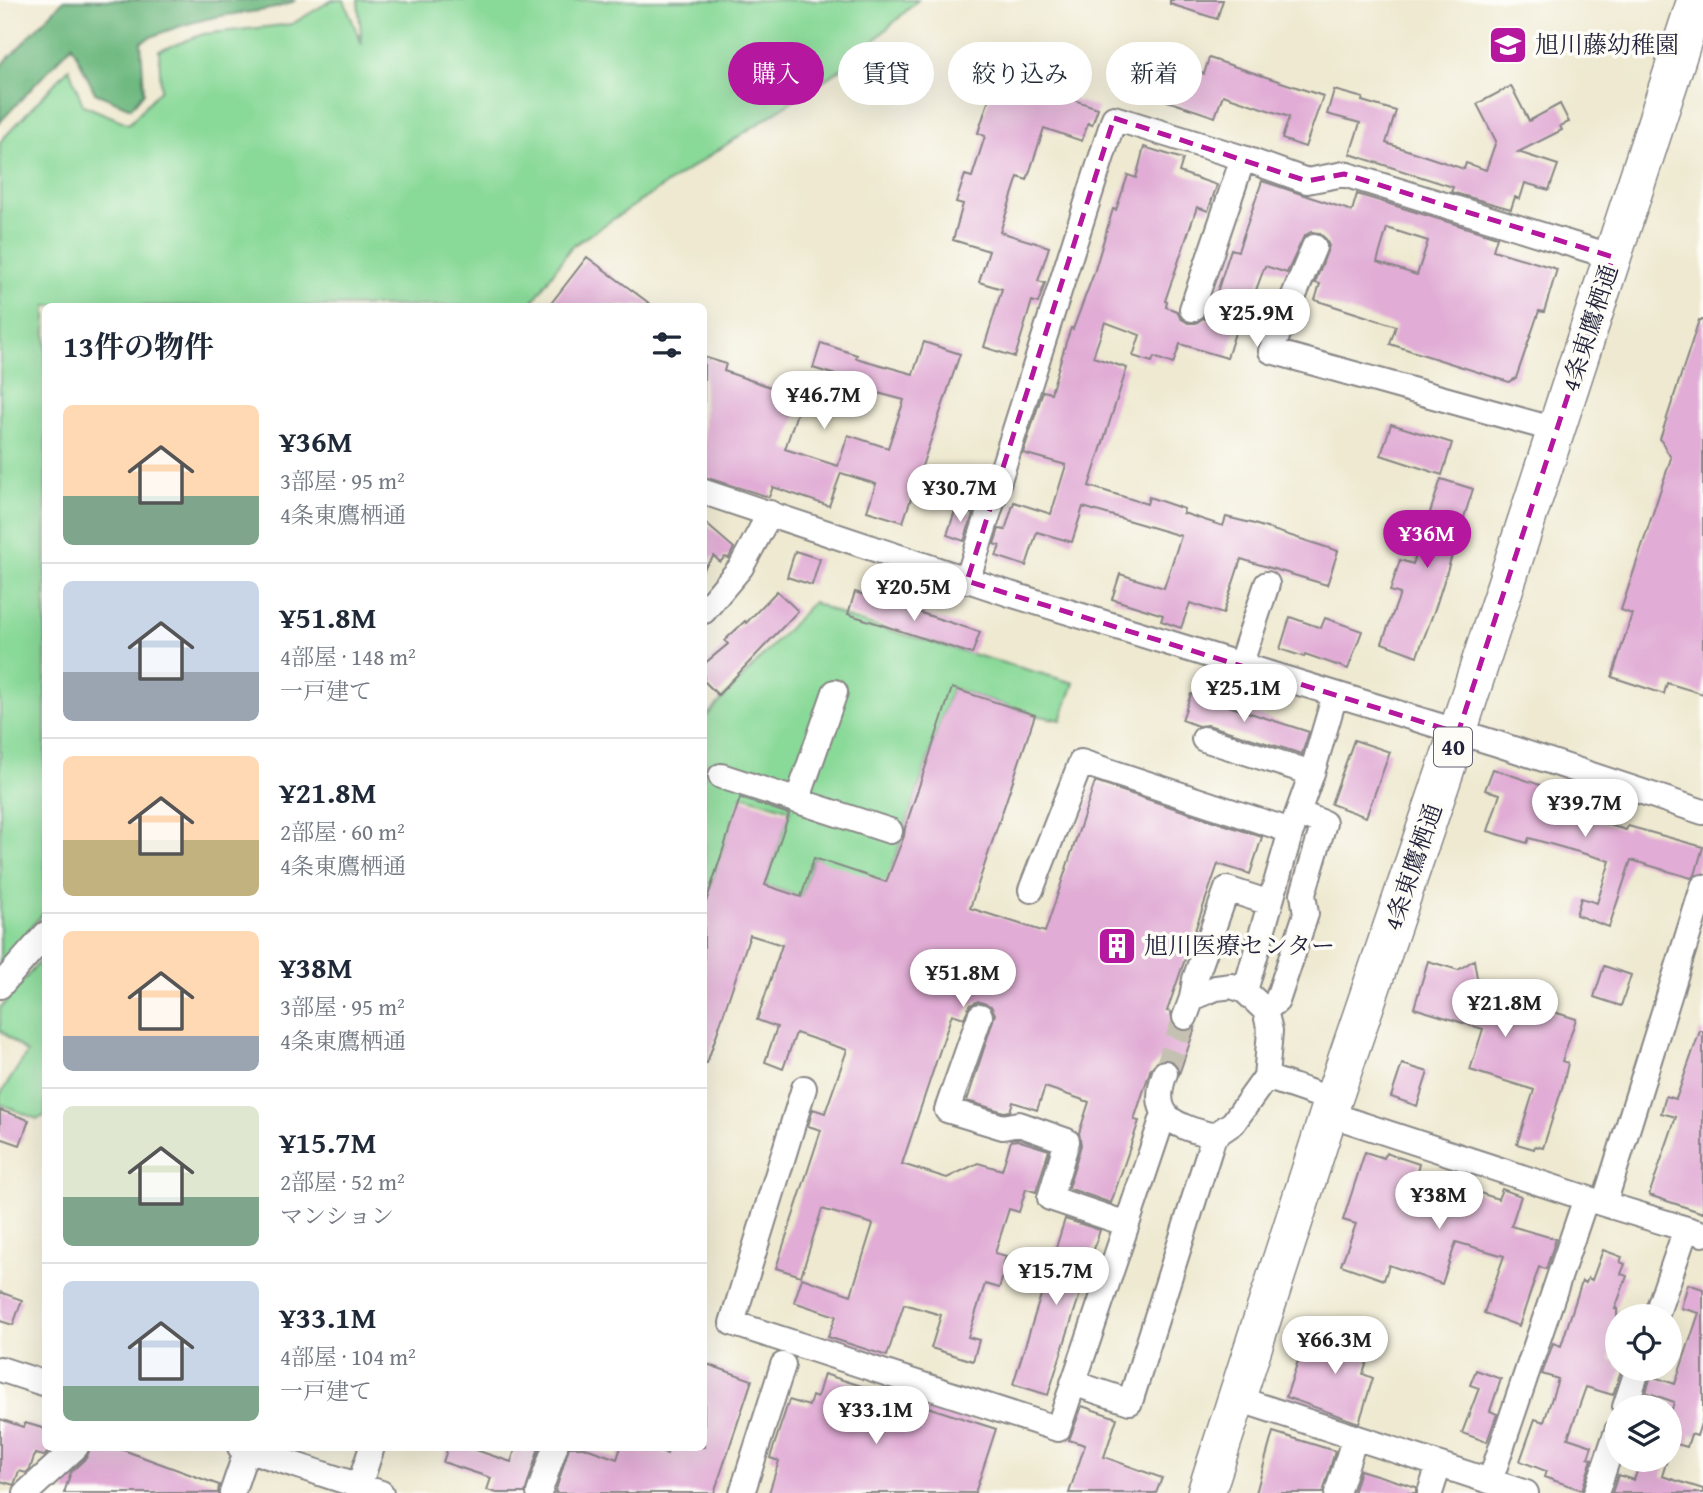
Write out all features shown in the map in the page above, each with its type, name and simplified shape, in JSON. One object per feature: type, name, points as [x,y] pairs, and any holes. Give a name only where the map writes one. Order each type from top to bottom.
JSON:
[{"type":"highway","name":"4条東鷹栖通","points":[[1206,1493],[1331,1107],[1458,733],[1696,0]]},
{"type":"street","points":[[967,580],[1114,118],[1307,181],[1344,174],[1613,257]]},
{"type":"street","points":[[1192,309],[1243,158]]},
{"type":"street","points":[[1314,247],[1271,351],[1556,430]]},
{"type":"street","points":[[707,493],[967,580],[1703,811]]},
{"type":"street","points":[[707,607],[741,567],[770,513]]},
{"type":"street","points":[[1240,666],[1267,584]]},
{"type":"street","points":[[797,801],[835,692]]},
{"type":"street","points":[[1245,991],[1294,822],[1335,695]]},
{"type":"street","points":[[1204,739],[1312,773]]},
{"type":"street","points":[[1031,890],[1081,762],[1294,822],[1324,823],[1303,894],[1306,914],[1277,1001],[1265,1010]]},
{"type":"street","points":[[721,776],[890,831]]},
{"type":"street","points":[[1490,1481],[1595,1201],[1703,887]]},
{"type":"street","points":[[1073,1383],[1130,1402],[1214,1136],[1233,1124],[1266,1077],[1270,1031],[1265,1010],[1245,991],[1233,986],[1216,988],[1189,1008],[1195,979],[1227,889],[1270,903]]},
{"type":"street","points":[[0,986],[42,939]]},
{"type":"street","points":[[980,1016],[947,1110],[1003,1127],[1018,1124],[1067,1141],[1050,1198],[1127,1224]]},
{"type":"street","points":[[804,1088],[732,1322],[1058,1429],[1164,1114],[1158,1091],[1165,1073]]},
{"type":"street","points":[[1266,1077],[1331,1107],[1595,1201],[1695,1231],[1662,1304]]},
{"type":"street","points":[[1164,1114],[1182,1127],[1214,1136]]},
{"type":"street","points":[[742,1493],[783,1365]]},
{"type":"street","points":[[0,1369],[42,1383]]},
{"type":"street","points":[[1235,1398],[1526,1493]]},
{"type":"street","points":[[1337,1493],[1355,1437]]},
{"type":"street","points":[[26,1493],[72,1451]]},
{"type":"street","points":[[232,1493],[249,1451]]},
{"type":"street","points":[[256,1451],[370,1490],[372,1451]]},
{"type":"street","points":[[539,1493],[554,1451]]},
{"type":"street","points":[[1430,1493],[1439,1465]]},
{"type":"street","points":[[1596,1493],[1605,1466]]},
{"type":"highlighted area","points":[[1114,118],[1307,181],[1344,174],[1613,257],[1458,733],[967,581]]},
{"type":"green space","points":[[64,0],[296,0],[269,9],[189,23],[141,42],[144,92],[131,108],[95,93],[72,45],[0,122],[0,67]]},
{"type":"green space","points":[[332,0],[344,0],[362,45],[358,0],[918,0],[873,42],[838,42],[838,71],[824,80],[824,42],[728,42],[728,105],[786,105],[571,247],[532,303],[42,303],[42,915],[0,964],[0,142],[69,68],[83,105],[129,124],[161,89],[159,51],[203,34],[292,24]]},
{"type":"green space","points":[[813,602],[850,619],[1074,683],[1061,720],[1035,715],[952,688],[883,894],[814,858],[801,897],[765,885],[790,810],[742,795],[707,899],[707,716]]},
{"type":"green space","points":[[42,959],[42,1117],[37,1119],[0,1104],[0,1095],[27,1053],[0,1030],[0,1008]]},
{"type":"building","points":[[1170,0],[1223,0],[1217,19],[1170,4]]},
{"type":"building","points":[[1209,58],[1323,96],[1305,147],[1282,139],[1289,117],[1223,95],[1215,117],[1179,105],[1202,105],[1202,73],[1204,74]]},
{"type":"building","points":[[1511,86],[1529,121],[1560,104],[1569,122],[1560,126],[1562,130],[1518,152],[1558,165],[1549,190],[1525,183],[1520,199],[1515,197],[1511,209],[1451,192],[1453,187],[1350,154],[1360,123],[1327,114],[1334,90],[1363,98],[1362,101],[1396,111],[1386,143],[1464,169],[1466,163],[1486,170],[1496,141],[1477,104]]},
{"type":"building","points":[[987,105],[1089,105],[1098,108],[1092,125],[1088,123],[1082,141],[1044,128],[1027,180],[1018,177],[1000,232],[1049,247],[1038,281],[1045,283],[1038,303],[1032,301],[1015,357],[984,347],[1002,289],[979,282],[989,251],[953,240],[963,204],[956,202],[965,175],[972,177],[985,136],[978,133]]},
{"type":"building","points":[[1144,147],[1183,159],[1179,172],[1217,185],[1208,211],[1197,207],[1165,301],[1166,307],[1177,311],[1180,318],[1188,323],[1196,323],[1203,318],[1208,320],[1231,249],[1238,251],[1262,181],[1352,211],[1357,194],[1497,237],[1493,250],[1557,269],[1544,312],[1539,311],[1516,378],[1509,382],[1390,344],[1396,326],[1315,300],[1320,284],[1315,283],[1329,246],[1319,233],[1311,232],[1304,236],[1287,273],[1265,266],[1244,322],[1239,320],[1227,358],[1180,344],[1173,364],[1154,357],[1152,362],[1133,356],[1140,335],[1105,322],[1093,357],[1127,368],[1089,486],[1147,504],[1149,497],[1184,509],[1183,513],[1223,526],[1226,517],[1251,523],[1338,551],[1327,585],[1241,559],[1223,614],[1190,603],[1181,628],[1161,621],[1163,615],[1112,599],[1120,574],[1164,588],[1181,536],[1083,507],[1072,542],[1037,532],[1026,566],[996,556],[1000,546],[994,544],[999,529],[1005,530],[1014,502],[1051,514],[1066,465],[1023,453],[1043,391],[1051,393],[1071,328],[1073,329],[1094,273],[1113,209],[1116,210],[1128,175],[1136,178]],"holes":[[[1387,228],[1428,241],[1417,275],[1377,262]]]},
{"type":"building","points":[[587,257],[649,303],[551,303]]},
{"type":"building","points":[[1699,320],[1703,320],[1703,694],[1667,683],[1664,694],[1612,677],[1632,614],[1621,610],[1671,458],[1660,439]]},
{"type":"building","points":[[924,342],[960,354],[903,522],[867,511],[876,484],[841,473],[829,506],[773,487],[769,497],[707,478],[707,358],[726,364],[724,371],[802,398],[785,449],[838,466],[848,435],[888,448],[904,400],[859,388],[861,383],[813,368],[821,343],[857,355],[856,358],[913,374]]},
{"type":"building","points":[[1391,424],[1452,443],[1442,475],[1381,455]]},
{"type":"building","points":[[1441,479],[1473,489],[1436,606],[1417,656],[1382,643],[1400,594],[1390,591],[1400,560],[1413,564]]},
{"type":"building","points":[[956,508],[973,514],[964,541],[947,535]]},
{"type":"building","points":[[707,525],[734,548],[729,558],[725,557],[720,562],[714,556],[707,564]]},
{"type":"building","points":[[795,551],[820,559],[812,585],[787,577]]},
{"type":"building","points":[[777,591],[798,611],[718,695],[707,684],[707,662],[728,644],[725,640],[745,621],[746,623]]},
{"type":"building","points":[[855,592],[980,632],[972,654],[848,614]]},
{"type":"building","points":[[1290,617],[1321,628],[1325,618],[1362,631],[1348,669],[1305,654],[1304,657],[1280,649]]},
{"type":"building","name":"旭川医療センター","points":[[952,688],[1035,715],[970,908],[1045,932],[1095,782],[1262,837],[1250,874],[1218,864],[1167,1011],[1171,1012],[1173,1026],[1179,1031],[1187,1032],[1195,1028],[1179,1074],[1176,1063],[1168,1059],[1161,1059],[1151,1068],[1134,1120],[1139,1121],[1111,1203],[1068,1188],[1081,1145],[1079,1133],[1089,1102],[1045,1087],[1037,1110],[1013,1102],[1010,1111],[1004,1112],[967,1101],[995,1014],[991,1006],[978,1001],[970,1005],[964,1018],[952,1014],[902,1164],[947,1178],[978,1163],[1002,1170],[1011,1141],[1017,1140],[1049,1150],[1036,1192],[1026,1189],[1019,1212],[1009,1209],[995,1253],[1006,1256],[1003,1266],[1006,1267],[999,1288],[985,1284],[968,1337],[979,1340],[973,1361],[931,1348],[941,1315],[904,1304],[887,1356],[828,1337],[836,1316],[794,1302],[802,1278],[851,1295],[873,1224],[822,1209],[801,1276],[776,1268],[821,1130],[808,1126],[813,1109],[825,1113],[847,1050],[796,1033],[783,1069],[765,1062],[777,1027],[757,1020],[782,945],[750,935],[707,1063],[707,899],[740,798],[789,814],[765,885],[801,897],[814,858],[886,882]]},
{"type":"building","points":[[1191,694],[1309,732],[1302,754],[1208,725],[1198,726],[1182,720]]},
{"type":"building","points":[[1354,740],[1390,752],[1366,817],[1331,804]]},
{"type":"building","points":[[1493,769],[1546,787],[1543,795],[1565,803],[1563,811],[1626,830],[1628,826],[1703,847],[1695,875],[1691,878],[1631,860],[1609,927],[1576,915],[1581,898],[1597,903],[1610,861],[1529,838],[1527,843],[1488,831],[1500,794],[1485,790]]},
{"type":"building","points":[[1474,960],[1477,978],[1494,983],[1491,992],[1576,1019],[1562,1061],[1568,1063],[1563,1085],[1543,1148],[1535,1146],[1534,1149],[1517,1144],[1534,1090],[1470,1070],[1483,1029],[1414,1008],[1428,961],[1458,970]]},
{"type":"building","points":[[1604,966],[1631,975],[1621,1006],[1594,997]]},
{"type":"building","points":[[1700,1031],[1703,1031],[1703,1213],[1649,1195],[1676,1117],[1661,1113],[1666,1096],[1676,1099]]},
{"type":"building","points":[[1402,1064],[1428,1072],[1417,1106],[1391,1097]]},
{"type":"building","points":[[0,1110],[29,1120],[20,1145],[0,1138]]},
{"type":"building","points":[[1365,1152],[1384,1158],[1386,1153],[1419,1164],[1417,1172],[1498,1199],[1502,1189],[1521,1196],[1511,1226],[1556,1239],[1546,1269],[1539,1267],[1519,1326],[1484,1313],[1504,1256],[1456,1242],[1442,1284],[1389,1265],[1384,1280],[1341,1265],[1356,1224],[1343,1220]]},
{"type":"building","points":[[1065,1219],[1100,1230],[1048,1395],[1013,1384]]},
{"type":"building","points":[[1603,1250],[1622,1257],[1620,1262],[1625,1264],[1621,1274],[1627,1276],[1617,1304],[1605,1304],[1605,1381],[1618,1381],[1613,1395],[1586,1387],[1568,1438],[1592,1446],[1588,1458],[1592,1459],[1582,1490],[1544,1477],[1546,1471],[1520,1461],[1535,1419],[1544,1422],[1558,1379],[1542,1374],[1553,1343],[1561,1346],[1582,1281],[1586,1283],[1588,1278],[1592,1280]]},
{"type":"building","points":[[1688,1284],[1703,1289],[1703,1417],[1697,1436],[1691,1434],[1687,1447],[1682,1446],[1682,1395],[1654,1395],[1646,1392],[1649,1381],[1675,1384],[1676,1381],[1682,1381],[1682,1363],[1699,1313],[1682,1308]]},
{"type":"building","points":[[0,1292],[22,1300],[13,1325],[0,1321]]},
{"type":"building","points":[[1326,1326],[1374,1341],[1363,1374],[1373,1378],[1359,1423],[1286,1397],[1300,1355],[1315,1359]]},
{"type":"building","points":[[707,1364],[752,1380],[714,1493],[555,1493],[568,1451],[594,1451],[617,1459],[620,1451],[658,1451],[667,1454],[668,1451],[707,1451]]},
{"type":"building","points":[[1476,1370],[1501,1379],[1490,1411],[1497,1414],[1487,1442],[1462,1433],[1479,1388],[1470,1385]]},
{"type":"building","points":[[824,1374],[996,1429],[975,1493],[769,1493],[779,1461],[770,1458],[789,1400],[809,1406],[812,1396],[817,1398]]},
{"type":"building","points":[[1082,1406],[1117,1418],[1104,1457],[1162,1478],[1156,1493],[1069,1493],[1085,1445],[1069,1440]]},
{"type":"building","points":[[0,1419],[23,1427],[25,1423],[42,1428],[42,1451],[50,1451],[44,1456],[35,1454],[30,1469],[26,1473],[19,1471],[14,1485],[0,1481]]},
{"type":"building","points":[[1273,1432],[1335,1451],[1323,1493],[1256,1493]]},
{"type":"building","points":[[89,1451],[126,1451],[219,1485],[218,1493],[64,1493],[71,1472],[87,1457]]},
{"type":"building","points":[[447,1451],[479,1451],[511,1462],[515,1451],[538,1451],[525,1493],[497,1493],[487,1490],[491,1478],[443,1462]]},
{"type":"building","points":[[1360,1470],[1416,1487],[1416,1493],[1353,1493]]},
{"type":"building","points":[[1637,1472],[1663,1472],[1662,1476],[1703,1489],[1703,1493],[1612,1493],[1618,1475],[1634,1480]]},
{"type":"tunnel","points":[[1165,1073],[1185,1017]]},
{"type":"place","name":"旭川藤幼稚園","points":[[1508,45]]},
{"type":"place","name":"旭川医療センター","points":[[1117,946]]}]
